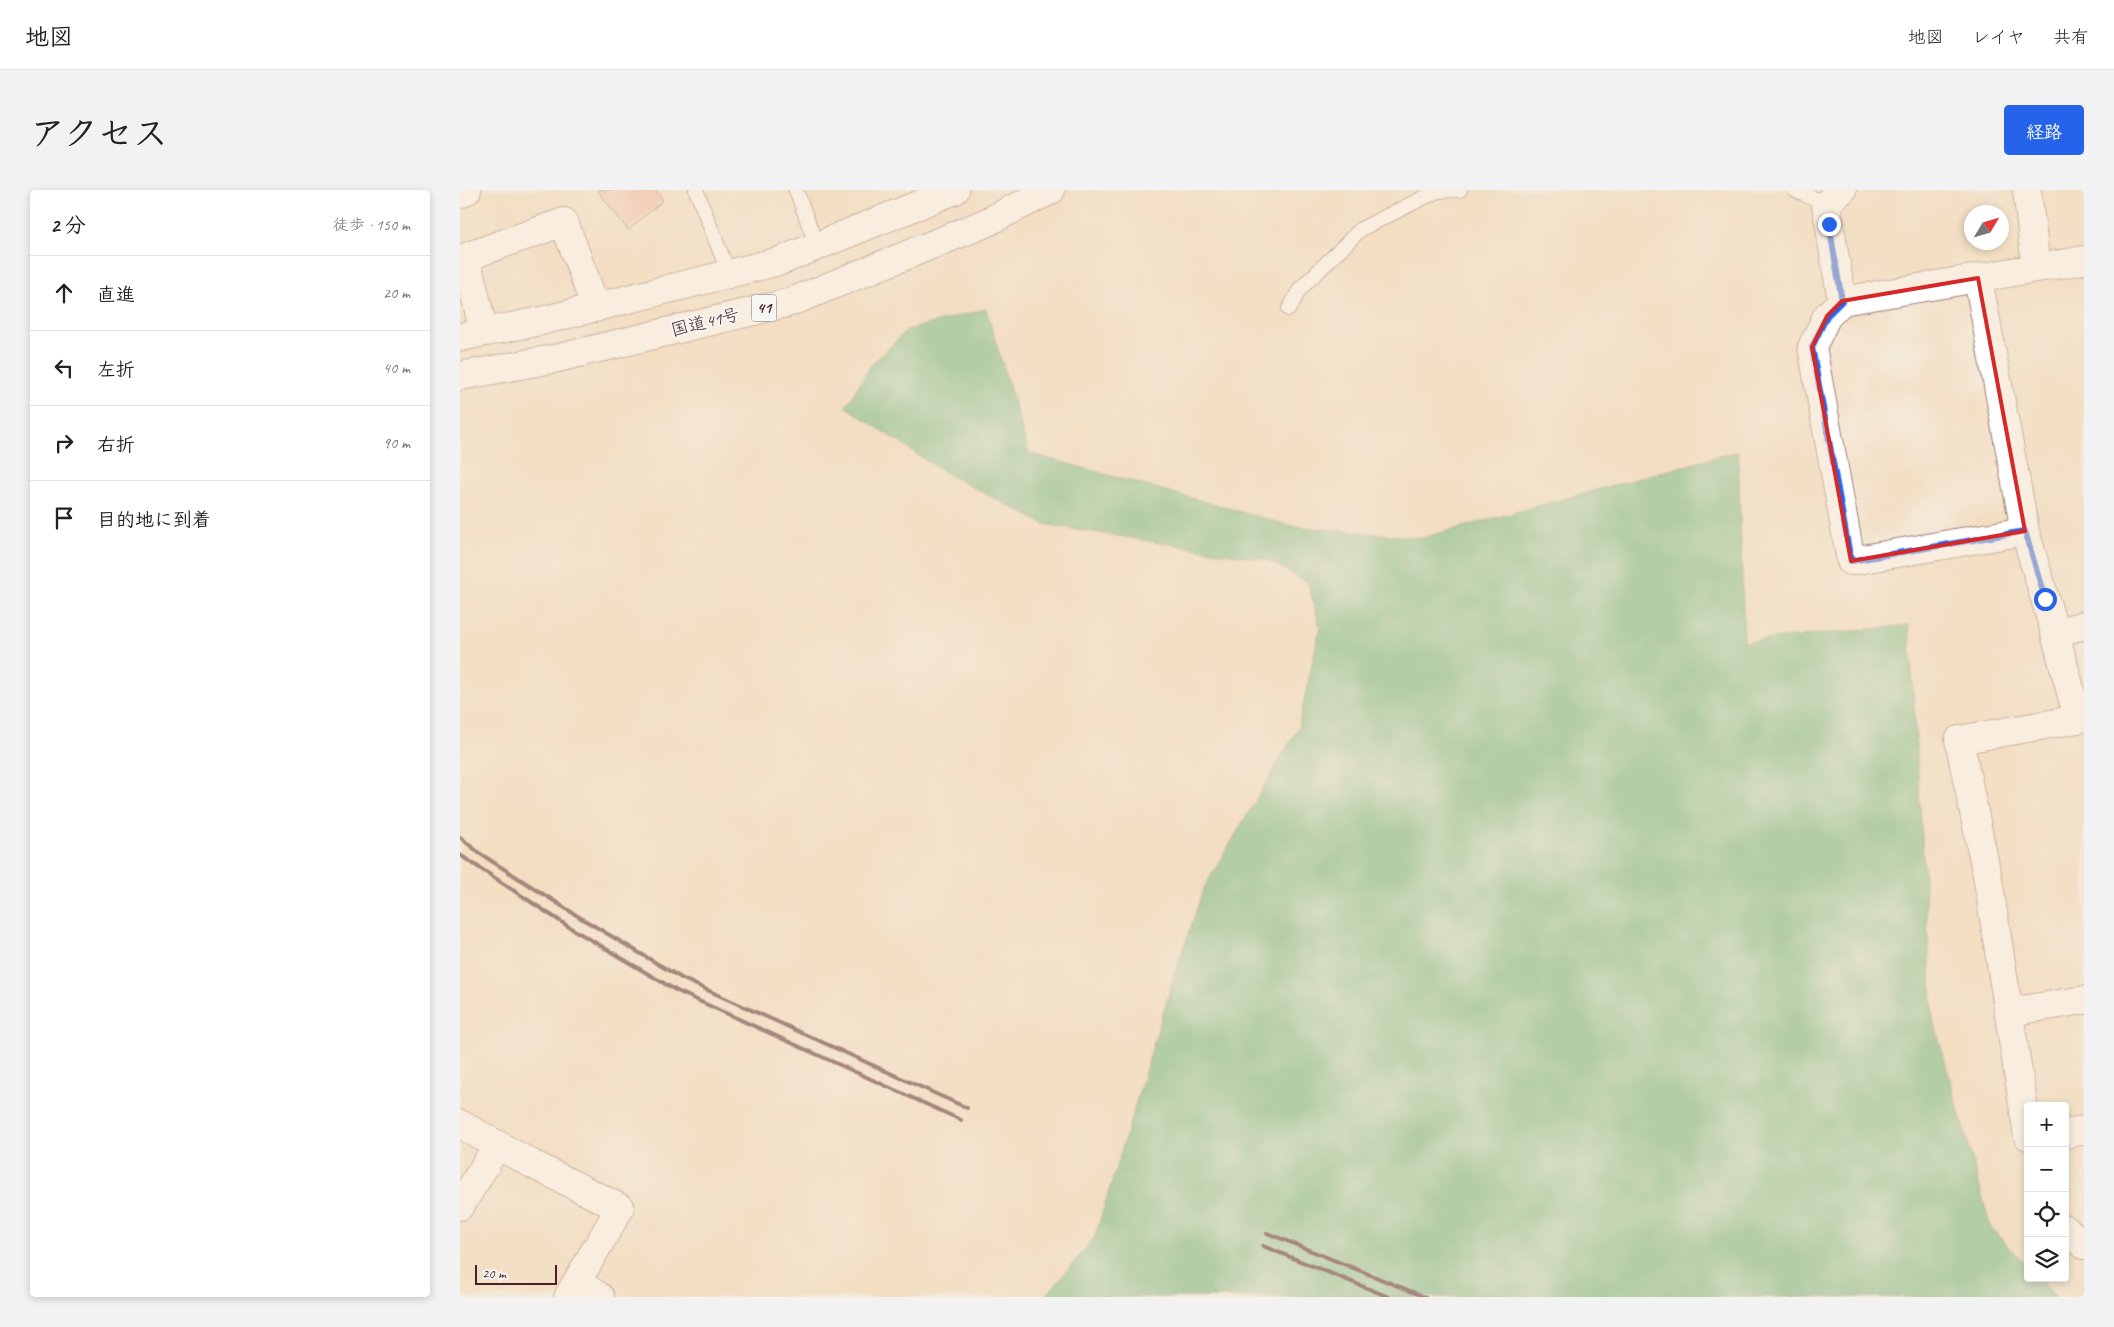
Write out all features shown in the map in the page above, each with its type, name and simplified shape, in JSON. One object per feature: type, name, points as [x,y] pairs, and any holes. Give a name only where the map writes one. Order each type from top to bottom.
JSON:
[{"type":"main road","points":[[460,194],[467,190]]},
{"type":"main road","name":"41","points":[[472,334],[541,321],[780,262],[955,190]]},
{"type":"main road","name":"国道41号","points":[[460,376],[558,358],[791,302],[982,224],[1052,190]]},
{"type":"main road","points":[[2027,190],[2036,267]]},
{"type":"main road","points":[[1834,197],[1842,301]]},
{"type":"main road","points":[[472,334],[463,258],[564,222],[596,308]]},
{"type":"main road","points":[[2025,531],[1851,561],[1812,347],[1827,316],[1842,301],[2084,260]]},
{"type":"main road","points":[[1978,278],[2025,531],[2081,726],[1959,740],[1988,880],[2024,1108]]},
{"type":"main road","points":[[2055,632],[2084,625]]},
{"type":"main road","points":[[2010,1012],[2084,1000]]},
{"type":"main road","points":[[460,1124],[497,1146],[620,1208],[573,1290],[600,1297]]},
{"type":"main road","points":[[2069,1133],[2084,1130]]},
{"type":"main road","points":[[460,1206],[497,1146]]},
{"type":"main road","points":[[2069,1232],[2084,1245]]},
{"type":"lane","points":[[696,190],[729,274]]},
{"type":"lane","points":[[796,190],[817,246]]},
{"type":"lane","points":[[1288,309],[1300,289],[1361,229],[1437,191],[1460,190]]},
{"type":"lane","points":[[1795,190],[1834,197]]},
{"type":"highlighted area","points":[[1978,278],[2025,531],[1851,561],[1812,347],[1827,316],[1842,301]]},
{"type":"green space","points":[[986,309],[1029,453],[1292,526],[1422,538],[1738,451],[1744,642],[1909,625],[1933,1018],[1991,1228],[2024,1263],[2024,1282],[2042,1282],[2056,1297],[1045,1297],[1095,1237],[1177,967],[1204,888],[1298,729],[1320,627],[1308,583],[1268,560],[1044,524],[947,474],[846,407],[871,365],[907,330]]},
{"type":"building","points":[[597,190],[655,190],[663,200],[628,230]]},
{"type":"railway","points":[[460,837],[479,853],[576,915],[683,979],[967,1108]]},
{"type":"railway","points":[[460,855],[569,927],[677,991],[961,1120]]},
{"type":"railway","points":[[1267,1233],[1425,1297]]},
{"type":"railway","points":[[1263,1246],[1389,1297]]},
{"type":"route","points":[[1829,224],[1842,301],[1827,316],[1812,347],[1851,561],[2025,531],[2045,599]]}]
